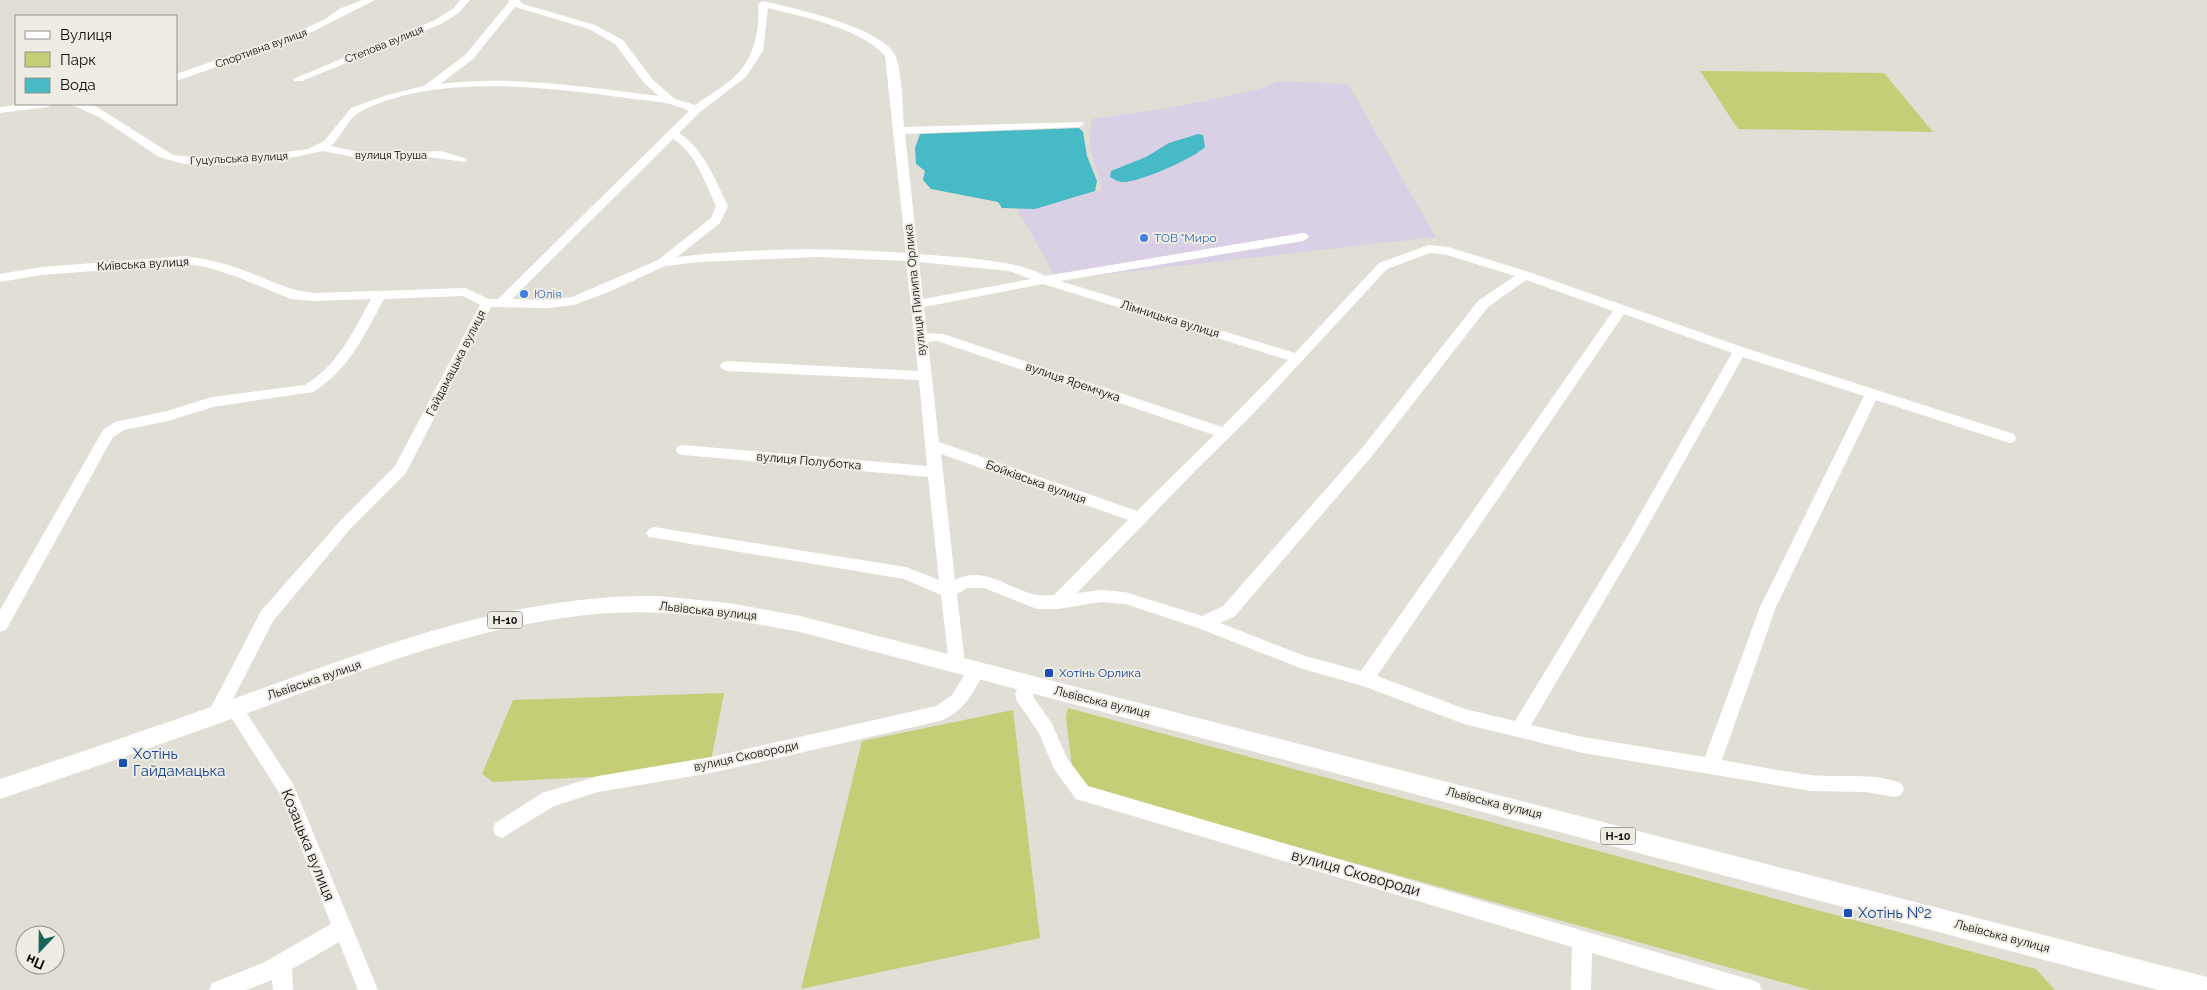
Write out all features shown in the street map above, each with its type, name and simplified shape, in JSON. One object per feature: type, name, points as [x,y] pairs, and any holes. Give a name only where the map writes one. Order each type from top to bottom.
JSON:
[{"type":"main road","name":"Львівська вулиця","points":[[0,790],[328,674],[431,640],[519,617],[570,608],[611,605],[672,605],[736,611],[800,624],[2207,990]]},
{"type":"street","name":"Спортивна вулиця","points":[[178,77],[301,34],[342,12],[370,0]]},
{"type":"street","name":"Степова вулиця","points":[[298,80],[438,22],[452,14],[465,0]]},
{"type":"street","name":"Гуцульська вулиця","points":[[427,88],[469,57],[514,1],[520,6],[592,27],[619,42],[649,82],[673,102]]},
{"type":"street","name":"Гайдамацька вулиця","points":[[225,712],[267,616],[346,524],[401,469],[494,303],[696,110],[742,75],[758,51],[764,14],[762,4]]},
{"type":"street","name":"вулиця Пилипа Орлика","points":[[762,4],[796,12],[865,36],[881,45],[890,56],[948,591],[967,667]]},
{"type":"street","name":"Гуцульська вулиця","points":[[93,105],[157,151],[171,158],[191,161],[258,159],[297,155],[322,147],[335,137],[350,114],[355,110],[427,88],[479,84],[532,84],[596,90],[673,102],[688,105],[696,110]]},
{"type":"street","points":[[0,110],[40,105]]},
{"type":"street","points":[[898,131],[1079,124]]},
{"type":"street","points":[[494,303],[547,304],[574,301],[662,263],[716,220],[722,206],[694,151],[679,137],[672,134]]},
{"type":"street","name":"вулиця Труша","points":[[322,147],[343,154],[368,157],[392,157],[414,154],[455,157],[461,160]]},
{"type":"street","points":[[916,304],[1042,280],[1302,237]]},
{"type":"street","points":[[1058,602],[1297,358],[1383,266],[1429,249],[1448,250],[1740,351],[2009,438]]},
{"type":"street","name":"Лімницька вулиця","points":[[662,263],[708,256],[828,253],[912,256],[1032,272],[1042,280],[1297,358]]},
{"type":"street","name":"Київська вулиця","points":[[0,278],[41,271],[186,260],[208,263],[239,273],[292,295],[314,297],[464,292],[494,303]]},
{"type":"street","points":[[1202,623],[1229,611],[1367,452],[1483,304],[1525,276]]},
{"type":"street","points":[[0,625],[108,434],[120,426],[168,416],[212,402],[308,389],[322,382],[339,367],[380,294]]},
{"type":"street","points":[[1365,679],[1620,310]]},
{"type":"street","name":"вулиця Яремчука","points":[[920,338],[938,337],[1224,433]]},
{"type":"street","points":[[1520,728],[1632,541],[1740,351]]},
{"type":"street","points":[[727,366],[924,376]]},
{"type":"street","points":[[1711,766],[1768,607],[1872,394]]},
{"type":"street","name":"Бойківська вулиця","points":[[932,445],[1140,518]]},
{"type":"street","name":"вулиця Полуботка","points":[[683,450],[935,472]]},
{"type":"street","points":[[654,533],[906,573],[948,591],[965,582],[985,582],[1037,602],[1058,602],[1101,596],[1125,598],[1202,623],[1303,662],[1365,679],[1464,716],[1520,728],[1583,745],[1811,783],[1866,784],[1895,789]]},
{"type":"street","name":"вулиця Сковороди","points":[[502,829],[549,799],[598,784],[711,764],[940,713],[958,701],[968,688],[967,667]]},
{"type":"street","name":"вулиця Сковороди","points":[[1028,683],[1024,694],[1026,701],[1046,728],[1060,763],[1082,793],[1752,990]]},
{"type":"street","name":"Козацька вулиця","points":[[225,712],[288,790],[368,990]]},
{"type":"street","points":[[219,990],[269,971],[342,928]]},
{"type":"street","points":[[1581,990],[1582,940]]},
{"type":"street","points":[[282,964],[283,990]]},
{"type":"shaded area","points":[[1280,81],[1348,84],[1436,237],[1055,280],[1048,263],[1017,209],[1035,209],[1102,190],[1089,145],[1092,119],[1174,107],[1260,89]]},
{"type":"green space","points":[[1700,71],[1884,73],[1933,132],[1738,129]]},
{"type":"green space","points":[[724,693],[709,771],[493,782],[482,774],[513,700]]},
{"type":"green space","points":[[1068,708],[2036,969],[2055,990],[1810,990],[1074,785],[1066,717]]},
{"type":"green space","points":[[1013,710],[1040,938],[801,989],[862,741]]},
{"type":"water","points":[[1079,128],[1083,132],[1087,156],[1097,181],[1095,191],[1035,209],[1002,208],[998,202],[931,189],[923,180],[925,171],[916,164],[915,148],[920,134]]},
{"type":"water","points":[[1198,134],[1203,135],[1205,147],[1178,163],[1152,175],[1129,182],[1121,182],[1110,177],[1111,171],[1146,157],[1169,143]]},
{"type":"place","name":"ТОВ \"Миро","points":[[1144,238]]},
{"type":"place","name":"Юлія","points":[[524,294]]},
{"type":"place","name":"Хотінь Орлика","points":[[1049,673]]},
{"type":"place","name":"Хотінь Гайдамацька","points":[[123,763]]},
{"type":"place","name":"Хотінь №2","points":[[1848,913]]}]
